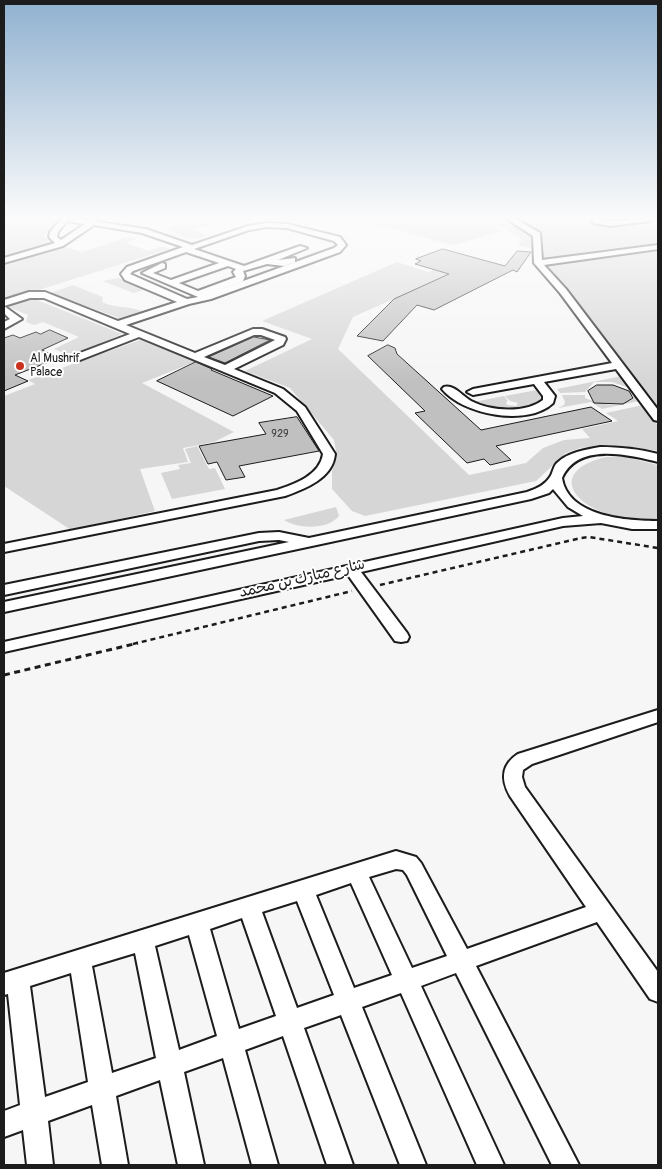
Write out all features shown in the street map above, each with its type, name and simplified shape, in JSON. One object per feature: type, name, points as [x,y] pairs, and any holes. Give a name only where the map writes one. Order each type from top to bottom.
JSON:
[{"type":"street","points":[[125,274],[128,278],[186,302]]},
{"type":"street","points":[[149,274],[184,289],[227,274]]},
{"type":"street","points":[[157,278],[168,274]]},
{"type":"street","points":[[171,283],[198,274]]},
{"type":"street","points":[[116,325],[186,302],[208,297],[270,274]]},
{"type":"street","points":[[547,274],[563,291],[658,418]]},
{"type":"street","points":[[4,548],[280,493],[301,486],[313,478],[328,463],[328,454],[301,409],[278,391],[44,295],[29,295],[5,309],[17,318],[9,324]]},
{"type":"street","points":[[194,357],[254,332],[262,332],[280,339],[279,343],[225,369]]},
{"type":"street","points":[[76,358],[138,334]]},
{"type":"street","points":[[473,392],[619,366]]},
{"type":"street","points":[[448,389],[456,398],[465,403],[489,411],[509,413],[538,408],[549,402],[549,396],[537,380]]},
{"type":"street","points":[[4,607],[531,495],[544,490],[556,479],[560,468],[571,458],[588,452],[609,450],[632,452],[658,458]]},
{"type":"street","points":[[556,479],[559,490],[568,501],[583,511],[601,519],[634,526],[658,535]]},
{"type":"street","name":"شارع مبارك بن محمد","points":[[4,647],[563,522],[601,519]]},
{"type":"street","points":[[634,526],[658,526]]},
{"type":"street","points":[[4,590],[259,537],[290,537],[308,542]]},
{"type":"street","points":[[351,568],[401,637]]},
{"type":"street","points":[[658,716],[524,759],[513,769],[512,776],[517,791],[658,992]]},
{"type":"street","points":[[40,1165],[34,1113],[11,982],[396,860],[409,863],[414,869],[566,1165]]},
{"type":"street","points":[[358,872],[491,1165]]},
{"type":"street","points":[[303,890],[413,1165]]},
{"type":"street","points":[[249,906],[340,1165]]},
{"type":"street","points":[[4,1124],[602,911]]},
{"type":"street","points":[[197,923],[265,1165]]},
{"type":"street","points":[[143,940],[191,1165]]},
{"type":"street","points":[[80,960],[115,1165]]},
{"type":"path","points":[[4,675],[581,538],[658,548]]},
{"type":"shaded area","points":[[4,274],[91,274],[4,301]]},
{"type":"shaded area","points":[[371,274],[451,274],[353,317],[338,349],[469,475],[526,463],[543,448],[564,440],[590,438],[582,429],[618,421],[606,413],[643,405],[658,426],[658,451],[614,445],[580,448],[566,453],[536,481],[365,516],[352,511],[332,489],[332,471],[337,457],[334,440],[290,388],[245,371],[312,339],[262,321]]},
{"type":"shaded area","points":[[549,274],[658,274],[658,412],[565,290]]},
{"type":"shaded area","points":[[119,278],[146,289],[134,293],[102,281]]},
{"type":"shaded area","points":[[73,285],[103,297],[102,302],[107,304],[142,311],[119,318],[50,293]]},
{"type":"shaded area","points":[[32,298],[122,334],[71,356],[54,349],[79,337],[43,322],[34,325],[26,322],[28,315],[8,307]]},
{"type":"shaded area","points":[[143,339],[197,361],[142,383],[234,432],[214,442],[183,448],[188,462],[140,469],[155,511],[71,530],[4,486],[4,396],[35,384],[28,380]]},
{"type":"shaded area","points":[[622,376],[639,401],[602,409],[591,402],[558,408],[564,405],[565,402],[562,395],[585,395],[585,398],[610,405],[622,404],[634,398],[630,388],[612,382],[594,382],[585,392],[560,393],[557,389]]},
{"type":"shaded area","points":[[537,390],[542,400],[535,405],[520,410],[496,410],[469,403],[504,396],[508,401],[506,402],[507,405],[516,406],[518,403],[510,401],[505,396]]},
{"type":"shaded area","points":[[197,446],[209,469],[215,468],[225,489],[172,499],[161,473],[180,469],[178,465],[191,463],[185,449]]},
{"type":"shaded area","points":[[607,457],[625,457],[658,465],[658,519],[633,519],[608,514],[582,501],[575,493],[572,484],[573,476],[579,469],[590,462]]},
{"type":"shaded area","points":[[336,507],[339,516],[334,521],[320,526],[297,525],[284,520]]},
{"type":"building","points":[[447,274],[506,274],[434,310],[417,305],[383,341],[357,336],[394,299],[449,274]]},
{"type":"building","name":"Al Mushrif Palace","points":[[50,330],[68,338],[42,350],[59,358],[15,375],[28,381],[4,391],[4,338],[13,335],[20,338],[36,332],[40,334]]},
{"type":"building","points":[[254,337],[270,340],[225,363],[209,357]]},
{"type":"building","points":[[388,345],[395,348],[397,354],[481,430],[591,407],[612,421],[496,446],[511,460],[490,465],[484,459],[467,463],[415,413],[425,411],[368,356]]},
{"type":"building","points":[[196,362],[273,396],[233,416],[157,381]]},
{"type":"building","points":[[597,385],[613,385],[629,391],[633,398],[623,404],[594,403],[588,391]]},
{"type":"building","points":[[297,417],[319,451],[239,466],[245,477],[226,480],[217,462],[208,464],[199,446],[266,434],[259,423]]},
{"type":"place","name":"Al Mushrif Palace","points":[[20,366]]}]
